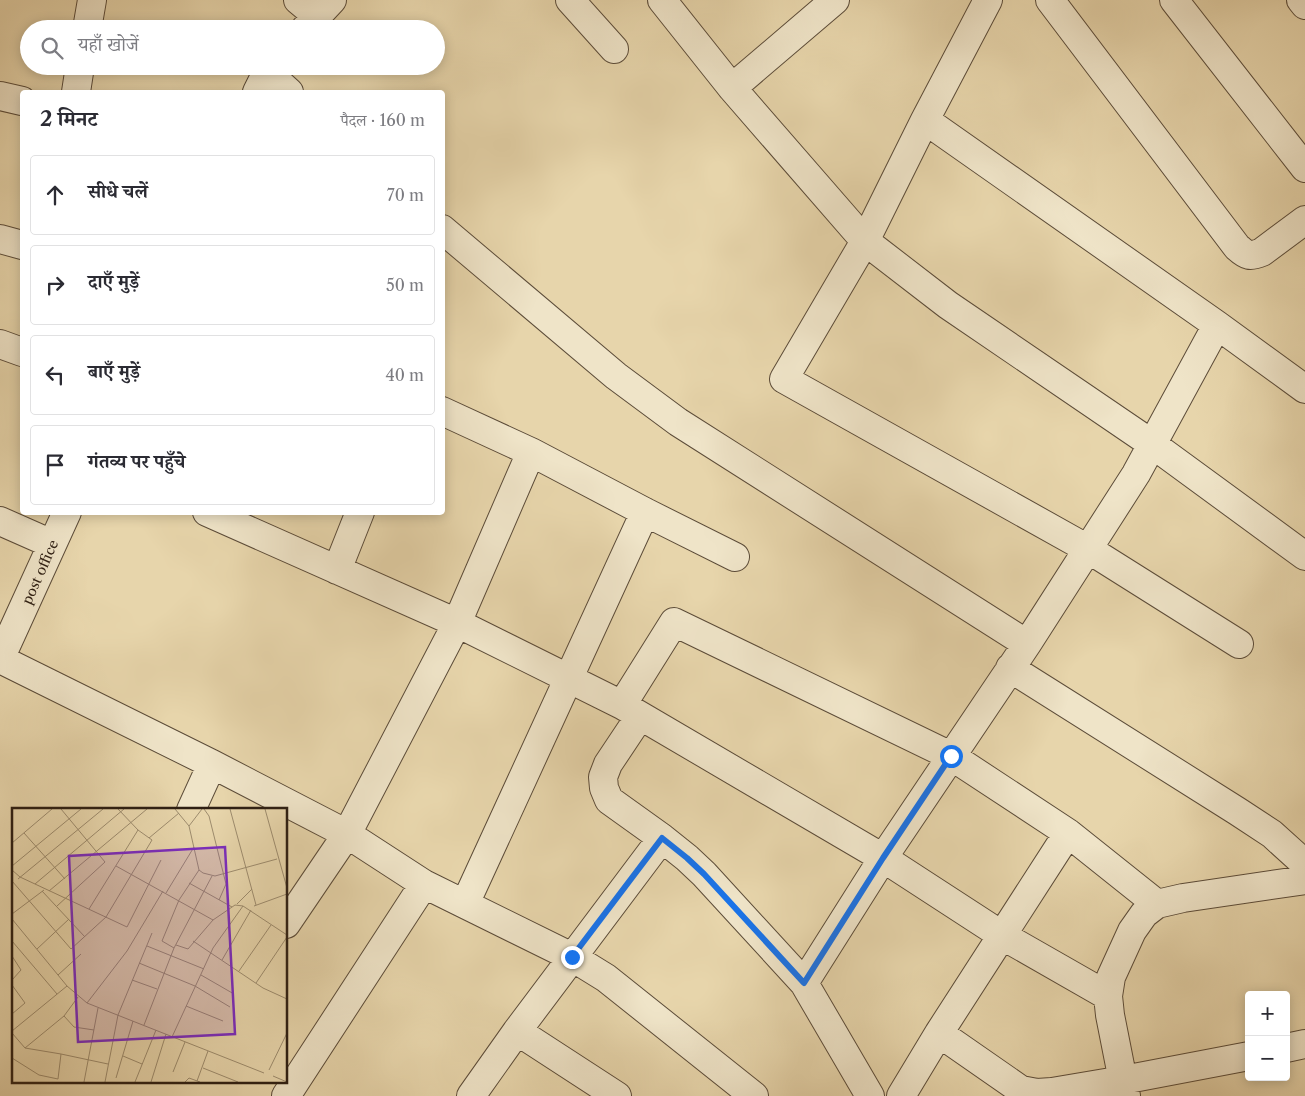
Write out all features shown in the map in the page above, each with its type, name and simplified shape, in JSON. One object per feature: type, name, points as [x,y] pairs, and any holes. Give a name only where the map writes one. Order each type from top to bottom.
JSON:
[{"type":"street","points":[[88,20],[92,0]]},
{"type":"street","points":[[570,0],[614,50]]},
{"type":"street","points":[[662,0],[732,88],[865,241],[948,304],[1152,444],[1305,556]]},
{"type":"street","points":[[732,88],[835,0]]},
{"type":"street","points":[[988,0],[925,120],[865,241],[784,380],[1088,549],[1239,644]]},
{"type":"street","points":[[1050,0],[1237,247],[1246,254],[1254,255],[1262,252],[1305,220]]},
{"type":"street","points":[[1174,0],[1305,168]]},
{"type":"street","points":[[1301,0],[1305,5]]},
{"type":"street","points":[[76,90],[79,75]]},
{"type":"street","points":[[266,77],[286,90]]},
{"type":"street","points":[[0,96],[20,101]]},
{"type":"street","points":[[925,120],[1305,389]]},
{"type":"street","points":[[445,232],[616,376],[678,422],[1027,644]]},
{"type":"street","points":[[0,239],[20,244]]},
{"type":"street","points":[[804,983],[883,858],[1027,644],[1136,474],[1217,325]]},
{"type":"street","points":[[0,344],[20,351]]},
{"type":"street","points":[[445,412],[531,452],[735,557]]},
{"type":"street","points":[[288,921],[347,834],[457,623],[531,452]]},
{"type":"street","points":[[465,904],[645,512]]},
{"type":"street","name":"post office","points":[[0,659],[11,610],[52,544],[66,515]]},
{"type":"street","points":[[214,515],[457,623],[631,710],[883,858],[1003,936],[1108,996]]},
{"type":"street","points":[[337,570],[359,515]]},
{"type":"street","points":[[0,520],[52,544]]},
{"type":"street","points":[[870,1096],[804,983],[704,874],[662,838],[609,800],[604,788],[603,777],[608,764],[631,710],[674,622],[951,756],[1068,833],[1157,904]]},
{"type":"street","points":[[0,659],[212,764],[347,834],[424,884],[572,957],[606,978],[754,1096]]},
{"type":"street","points":[[1010,668],[1272,834],[1305,864]]},
{"type":"street","points":[[192,808],[212,764]]},
{"type":"street","points":[[901,1096],[939,1033],[1068,833]]},
{"type":"street","points":[[471,1096],[517,1031],[662,838]]},
{"type":"street","points":[[1125,1088],[1108,996],[1111,977],[1132,931],[1144,914],[1157,904],[1183,898],[1305,880]]},
{"type":"street","points":[[286,1096],[424,884]]},
{"type":"street","points":[[517,1031],[617,1096]]},
{"type":"street","points":[[939,1033],[1021,1090],[1037,1093],[1125,1088],[1245,1057]]},
{"type":"street","points":[[1290,1047],[1305,1044]]},
{"type":"route","points":[[572,957],[662,838],[704,874],[804,983],[883,858],[951,756]]}]
